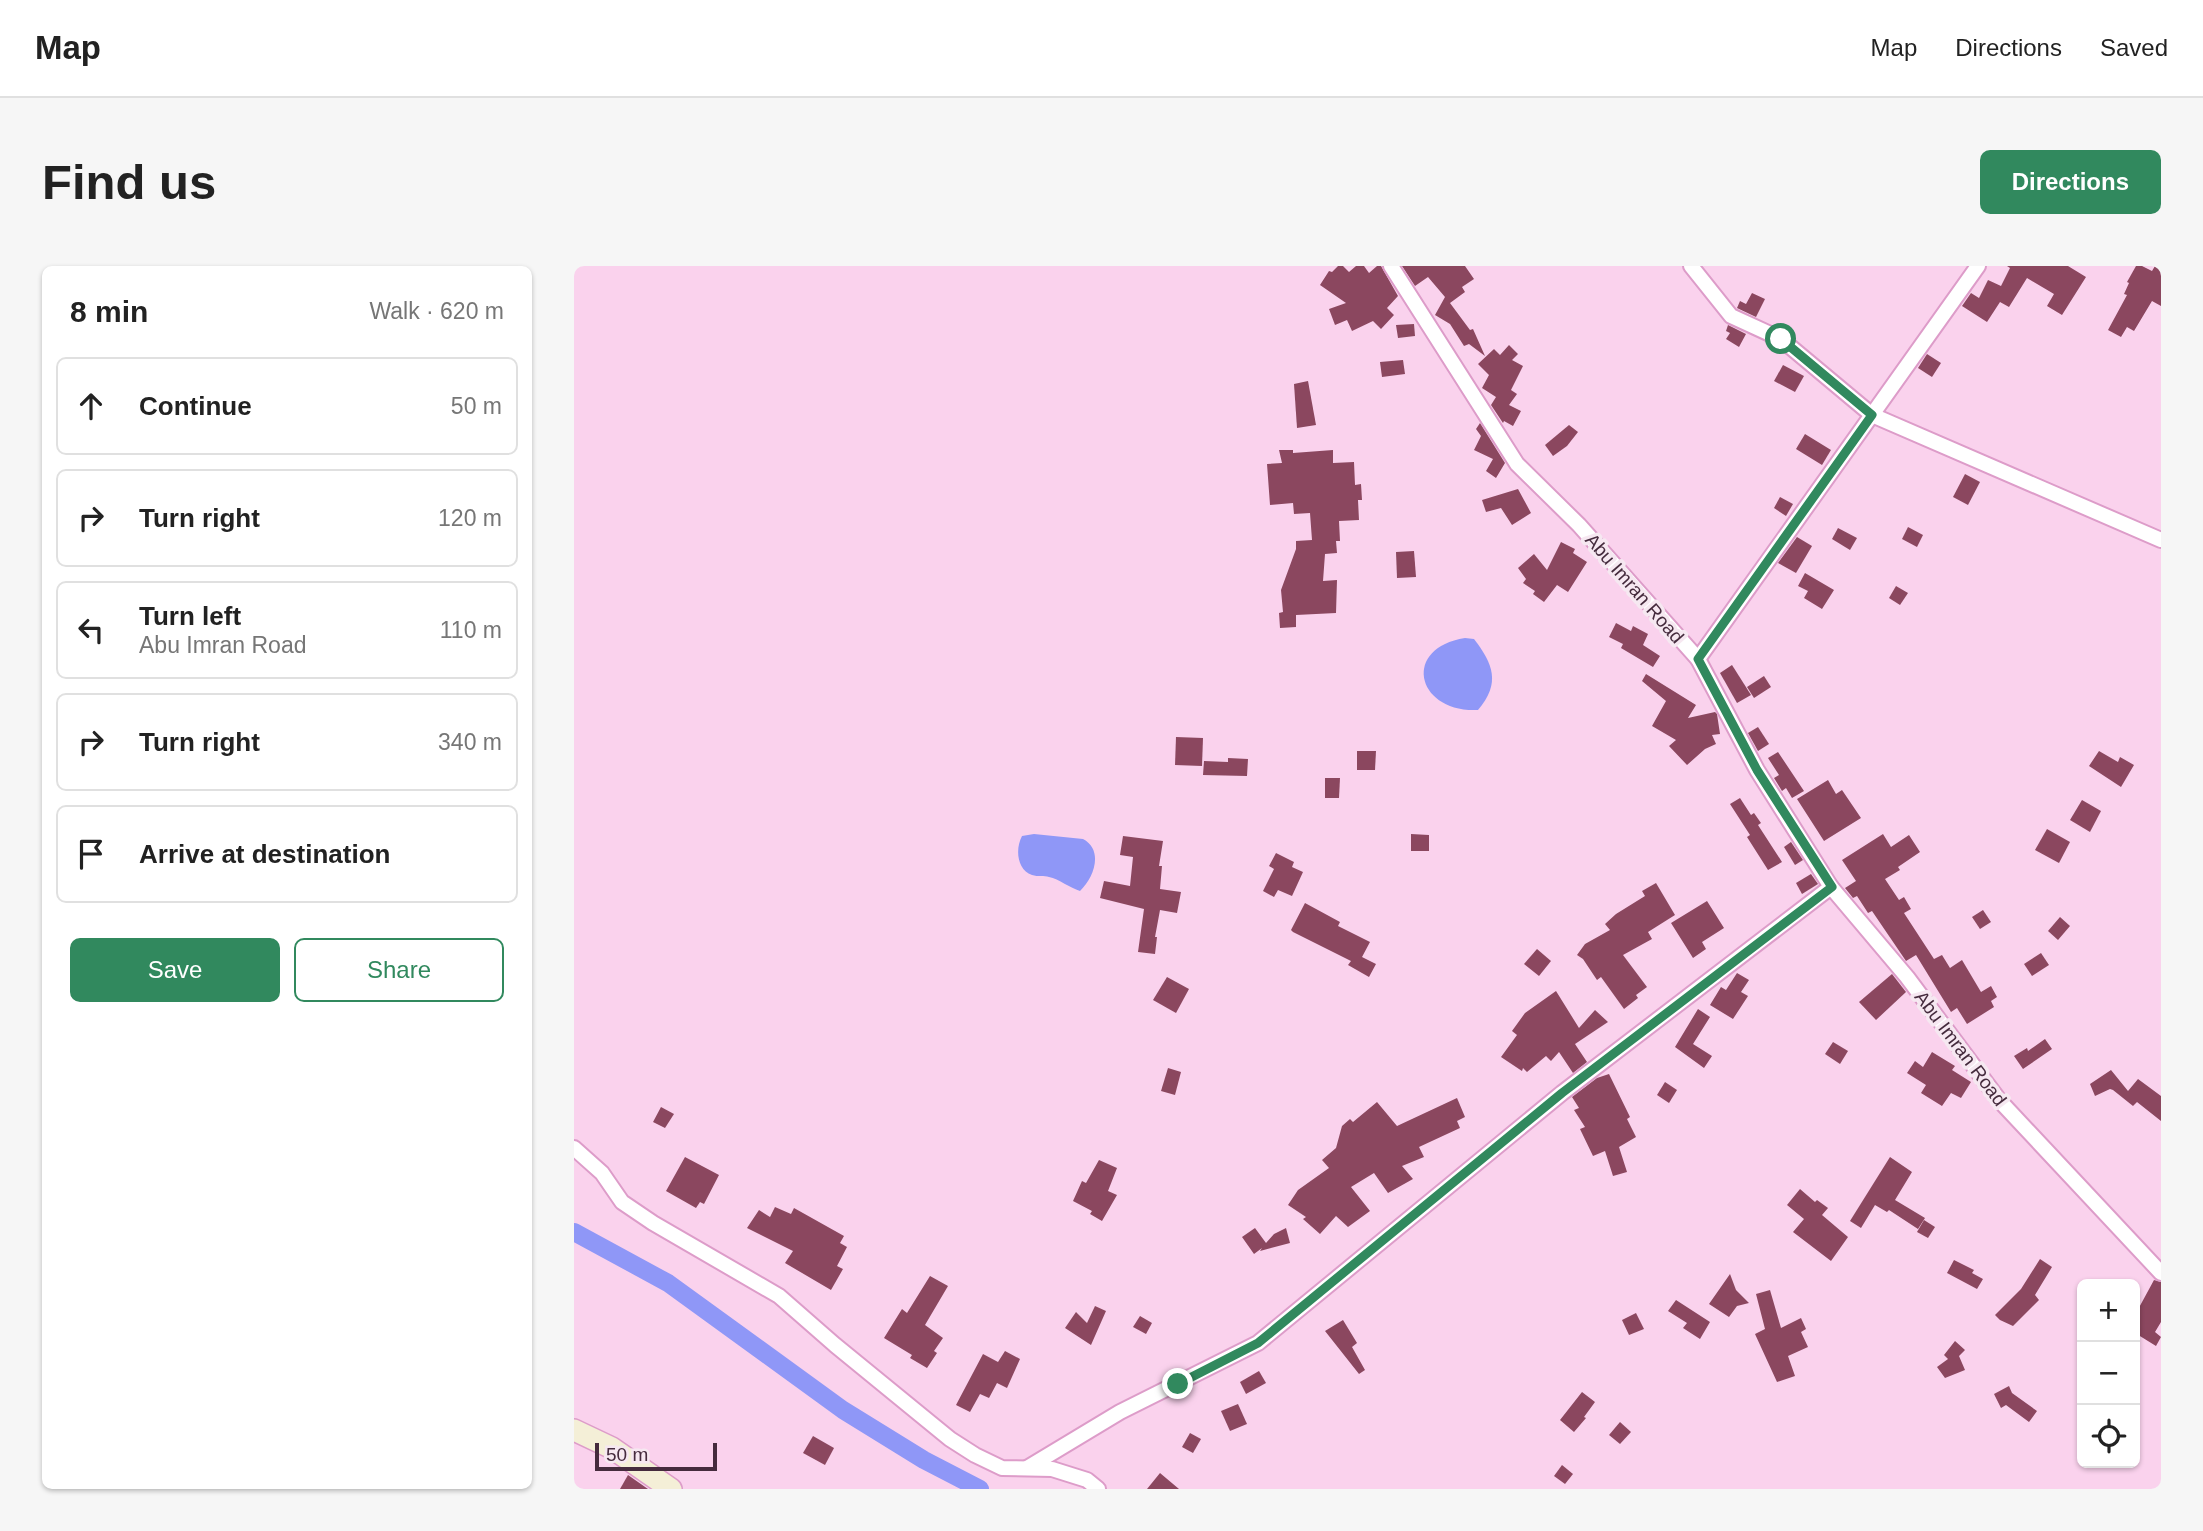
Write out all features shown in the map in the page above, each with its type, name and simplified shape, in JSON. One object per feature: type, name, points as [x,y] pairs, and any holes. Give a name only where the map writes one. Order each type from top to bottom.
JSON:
[{"type":"street","name":"Abu Imran Road","points":[[1391,266],[1517,464],[1579,525],[1698,659],[1757,770],[1832,887],[1907,977],[1999,1100],[2161,1273]]},
{"type":"street","points":[[1691,266],[1731,316],[1781,339],[1872,415],[2161,540]]},
{"type":"street","points":[[1698,659],[1978,266]]},
{"type":"street","points":[[1027,1468],[1120,1412],[1258,1343],[1562,1093],[1832,887]]},
{"type":"street","points":[[574,1148],[602,1173],[622,1202],[779,1296],[950,1439],[1002,1468],[1052,1469],[1087,1480],[1098,1489]]},
{"type":"street","points":[[574,1430],[612,1448],[671,1489]]},
{"type":"water","points":[[1465,638],[1474,639],[1486,657],[1492,674],[1490,691],[1478,710],[1457,708],[1441,701],[1430,691],[1424,679],[1425,666],[1431,654],[1445,644]]},
{"type":"water","points":[[1034,834],[1083,839],[1089,844],[1093,850],[1095,864],[1093,872],[1080,891],[1053,878],[1032,875],[1023,869],[1018,853],[1020,841],[1022,836]]},
{"type":"building","points":[[1338,266],[1343,266],[1349,272],[1356,266],[1364,266],[1369,273],[1381,266],[1398,296],[1387,308],[1394,315],[1381,329],[1373,321],[1352,331],[1347,320],[1335,325],[1329,309],[1346,303],[1320,285],[1329,271],[1332,272]]},
{"type":"building","points":[[1402,266],[1465,266],[1474,279],[1462,287],[1465,292],[1450,303],[1470,330],[1473,329],[1485,356],[1469,344],[1464,346],[1450,324],[1435,315],[1445,297],[1428,277],[1415,286]]},
{"type":"building","points":[[2007,266],[2068,266],[2086,277],[2062,315],[2047,306],[2054,294],[2027,278],[2009,307],[2000,302],[1987,322],[1962,306],[1971,293],[1979,298],[1988,280],[2001,286],[2010,268]]},
{"type":"building","points":[[2136,266],[2152,271],[2155,266],[2161,266],[2161,306],[2152,301],[2134,331],[2127,327],[2121,337],[2108,330],[2127,295],[2124,294],[2129,283],[2127,282]]},
{"type":"building","points":[[1752,293],[1765,299],[1756,317],[1737,308],[1740,301],[1746,304]]},
{"type":"building","points":[[1414,324],[1415,336],[1398,338],[1396,325]]},
{"type":"building","points":[[1728,325],[1746,334],[1739,347],[1726,339],[1730,333],[1726,331]]},
{"type":"building","points":[[1509,345],[1518,354],[1512,360],[1523,366],[1511,390],[1517,394],[1509,405],[1521,411],[1513,426],[1504,421],[1503,423],[1491,405],[1496,397],[1482,388],[1489,375],[1478,364],[1494,349],[1500,355]]},
{"type":"building","points":[[1927,354],[1941,363],[1932,377],[1918,368]]},
{"type":"building","points":[[1403,360],[1405,374],[1382,377],[1380,362]]},
{"type":"building","points":[[1783,365],[1804,376],[1795,392],[1774,381]]},
{"type":"building","points":[[1308,381],[1316,425],[1297,428],[1294,384]]},
{"type":"building","points":[[1480,423],[1505,463],[1496,478],[1486,471],[1493,459],[1474,450],[1481,436],[1476,429]]},
{"type":"building","points":[[1569,425],[1578,432],[1567,446],[1553,456],[1545,445]]},
{"type":"building","points":[[1805,434],[1831,450],[1822,465],[1796,449]]},
{"type":"building","points":[[1279,450],[1293,450],[1293,453],[1333,450],[1333,463],[1354,462],[1355,485],[1361,484],[1362,500],[1358,500],[1359,520],[1339,521],[1340,541],[1336,541],[1337,553],[1325,554],[1323,581],[1337,580],[1336,613],[1296,615],[1296,627],[1280,628],[1279,613],[1283,612],[1281,590],[1296,549],[1296,541],[1312,540],[1310,513],[1294,514],[1293,503],[1270,505],[1267,464],[1282,463]]},
{"type":"building","points":[[1965,474],[1980,482],[1968,505],[1953,497]]},
{"type":"building","points":[[1518,489],[1531,513],[1512,525],[1501,508],[1486,512],[1482,500]]},
{"type":"building","points":[[1780,497],[1793,504],[1786,516],[1774,508]]},
{"type":"building","points":[[1908,527],[1923,535],[1917,547],[1902,539]]},
{"type":"building","points":[[1838,528],[1857,538],[1850,550],[1832,539]]},
{"type":"building","points":[[1797,537],[1812,546],[1796,573],[1778,563]]},
{"type":"building","points":[[1561,542],[1575,549],[1573,553],[1587,562],[1568,592],[1557,585],[1544,602],[1533,594],[1535,591],[1523,583],[1526,579],[1518,568],[1534,554],[1547,570]]},
{"type":"building","points":[[1414,551],[1416,577],[1397,578],[1396,552]]},
{"type":"building","points":[[1805,573],[1834,590],[1822,609],[1804,598],[1808,591],[1798,586]]},
{"type":"building","points":[[1896,586],[1908,593],[1900,605],[1889,598]]},
{"type":"building","points":[[1616,623],[1631,631],[1633,626],[1648,634],[1643,645],[1660,656],[1653,667],[1621,648],[1623,644],[1609,637]]},
{"type":"building","points":[[1732,665],[1751,695],[1737,703],[1720,673]]},
{"type":"building","points":[[1646,674],[1696,705],[1688,718],[1715,712],[1717,714],[1720,734],[1712,735],[1716,744],[1705,749],[1687,765],[1669,746],[1676,740],[1652,726],[1666,701],[1642,681]]},
{"type":"building","points":[[1764,676],[1771,687],[1754,698],[1747,687]]},
{"type":"building","points":[[1758,727],[1769,744],[1758,751],[1748,733]]},
{"type":"building","points":[[1176,737],[1203,738],[1202,766],[1175,765]]},
{"type":"building","points":[[1357,751],[1376,751],[1375,770],[1357,770]]},
{"type":"building","points":[[2099,751],[2118,762],[2120,757],[2134,765],[2121,787],[2089,766]]},
{"type":"building","points":[[1778,752],[1804,791],[1792,798],[1786,788],[1782,791],[1774,778],[1779,775],[1768,758]]},
{"type":"building","points":[[1228,758],[1248,759],[1247,776],[1203,775],[1204,761],[1228,762]]},
{"type":"building","points":[[1325,778],[1340,778],[1339,798],[1325,798]]},
{"type":"building","points":[[1828,780],[1836,794],[1842,790],[1861,818],[1824,841],[1797,799]]},
{"type":"building","points":[[1740,798],[1751,815],[1754,813],[1761,823],[1758,825],[1782,862],[1768,870],[1730,804]]},
{"type":"building","points":[[2082,800],[2101,811],[2090,832],[2070,820]]},
{"type":"building","points":[[2047,829],[2070,842],[2059,863],[2035,850]]},
{"type":"building","points":[[1411,834],[1429,835],[1429,851],[1411,851]]},
{"type":"building","points":[[1883,834],[1891,847],[1909,835],[1920,852],[1885,879],[1899,900],[1904,897],[1911,909],[1904,913],[1934,959],[1942,955],[1950,968],[1962,960],[1981,992],[1991,986],[1997,997],[1991,1001],[1994,1007],[1967,1024],[1957,1008],[1951,1012],[1916,955],[1906,961],[1872,911],[1868,913],[1857,896],[1853,898],[1845,888],[1856,881],[1842,860]]},
{"type":"building","points":[[1123,836],[1163,841],[1159,866],[1162,866],[1160,889],[1181,892],[1177,913],[1160,910],[1155,954],[1138,952],[1144,909],[1100,898],[1104,881],[1130,886],[1133,857],[1120,855]]},
{"type":"building","points":[[1791,842],[1803,860],[1795,865],[1784,847]]},
{"type":"building","points":[[1276,853],[1294,862],[1292,867],[1303,872],[1292,896],[1278,890],[1274,897],[1263,891],[1274,869],[1269,866]]},
{"type":"building","points":[[1811,874],[1818,884],[1802,894],[1796,883]]},
{"type":"building","points":[[1656,883],[1675,915],[1648,932],[1652,939],[1623,955],[1647,987],[1624,1009],[1601,977],[1597,980],[1583,959],[1577,955],[1585,944],[1610,930],[1605,924],[1645,896],[1642,891]]},
{"type":"building","points":[[1707,901],[1724,928],[1702,942],[1706,949],[1693,958],[1671,923]]},
{"type":"building","points":[[1305,903],[1340,922],[1338,926],[1370,942],[1362,957],[1376,964],[1369,977],[1348,965],[1351,961],[1291,930]]},
{"type":"building","points":[[1983,910],[1991,922],[1980,929],[1972,917]]},
{"type":"building","points":[[2060,917],[2070,926],[2058,940],[2048,931]]},
{"type":"building","points":[[1537,949],[1551,961],[1539,976],[1524,964]]},
{"type":"building","points":[[2041,953],[2049,965],[2032,976],[2024,964]]},
{"type":"building","points":[[1737,973],[1749,980],[1741,992],[1748,996],[1733,1019],[1710,1005],[1721,987],[1726,990]]},
{"type":"building","points":[[1892,974],[1906,992],[1876,1020],[1859,1002]]},
{"type":"building","points":[[1167,977],[1189,989],[1176,1013],[1153,1000]]},
{"type":"building","points":[[1556,991],[1579,1028],[1595,1010],[1608,1022],[1575,1044],[1587,1062],[1573,1073],[1559,1052],[1551,1061],[1546,1056],[1527,1072],[1523,1068],[1522,1071],[1501,1057],[1517,1035],[1512,1031],[1525,1013]]},
{"type":"building","points":[[1698,1009],[1710,1017],[1693,1044],[1712,1056],[1704,1068],[1675,1047]]},
{"type":"building","points":[[2045,1039],[2052,1049],[2023,1069],[2014,1056],[2027,1048],[2028,1051]]},
{"type":"building","points":[[1833,1042],[1848,1051],[1840,1064],[1825,1054]]},
{"type":"building","points":[[1932,1052],[1955,1066],[1952,1070],[1971,1082],[1961,1098],[1951,1093],[1942,1106],[1921,1093],[1926,1085],[1907,1073],[1915,1061],[1923,1067]]},
{"type":"building","points":[[1168,1068],[1181,1072],[1175,1095],[1161,1091]]},
{"type":"building","points":[[2111,1070],[2128,1091],[2138,1079],[2161,1096],[2161,1121],[2137,1102],[2133,1106],[2113,1090],[2095,1096],[2090,1084]]},
{"type":"building","points":[[1609,1074],[1630,1117],[1627,1119],[1636,1137],[1619,1147],[1627,1172],[1613,1176],[1605,1151],[1593,1156],[1580,1129],[1585,1127],[1574,1110],[1579,1108],[1572,1097],[1597,1078]]},
{"type":"building","points":[[1665,1082],[1677,1090],[1669,1103],[1657,1095]]},
{"type":"building","points":[[1457,1098],[1465,1117],[1457,1121],[1460,1128],[1419,1147],[1424,1157],[1402,1166],[1413,1179],[1388,1193],[1374,1173],[1351,1187],[1370,1211],[1348,1227],[1336,1216],[1320,1234],[1303,1219],[1306,1217],[1288,1205],[1298,1190],[1329,1168],[1322,1160],[1336,1148],[1342,1126],[1350,1119],[1353,1122],[1377,1102],[1397,1126]]},
{"type":"building","points":[[661,1107],[674,1114],[665,1128],[653,1122]]},
{"type":"building","points":[[685,1157],[719,1175],[704,1204],[700,1202],[696,1208],[666,1191]]},
{"type":"building","points":[[1890,1157],[1912,1172],[1895,1200],[1925,1218],[1918,1229],[1889,1210],[1887,1212],[1875,1205],[1861,1228],[1850,1221]]},
{"type":"building","points":[[1099,1160],[1117,1168],[1108,1191],[1117,1195],[1102,1221],[1090,1214],[1092,1211],[1073,1201],[1082,1181],[1086,1183]]},
{"type":"building","points":[[1800,1189],[1815,1202],[1817,1200],[1828,1208],[1822,1215],[1848,1237],[1831,1261],[1793,1232],[1804,1219],[1787,1205]]},
{"type":"building","points":[[775,1207],[791,1214],[794,1208],[844,1236],[840,1243],[847,1247],[837,1266],[843,1269],[831,1290],[785,1263],[793,1251],[747,1228],[759,1210],[770,1217]]},
{"type":"building","points":[[1924,1220],[1935,1227],[1928,1238],[1917,1232]]},
{"type":"building","points":[[1255,1228],[1266,1243],[1274,1234],[1286,1228],[1290,1243],[1260,1251],[1262,1248],[1254,1254],[1242,1237]]},
{"type":"building","points":[[2040,1259],[2052,1267],[2035,1295],[2039,1300],[2013,1326],[2000,1320],[1995,1315],[2021,1289]]},
{"type":"building","points":[[1954,1260],[1974,1270],[1972,1273],[1983,1279],[1977,1289],[1947,1273]]},
{"type":"building","points":[[1730,1274],[1736,1290],[1749,1303],[1737,1306],[1729,1317],[1709,1304]]},
{"type":"building","points":[[930,1276],[948,1286],[925,1325],[943,1338],[927,1368],[884,1338],[902,1309],[907,1313]]},
{"type":"building","points":[[2154,1280],[2161,1282],[2161,1322],[2155,1332],[2161,1337],[2156,1346],[2140,1336],[2140,1306]]},
{"type":"building","points":[[1770,1290],[1781,1328],[1801,1318],[1806,1329],[1801,1332],[1808,1347],[1788,1356],[1795,1376],[1777,1382],[1755,1334],[1765,1329],[1756,1294]]},
{"type":"building","points":[[1676,1300],[1710,1322],[1700,1339],[1683,1328],[1687,1323],[1668,1311]]},
{"type":"building","points":[[1095,1306],[1106,1311],[1091,1345],[1065,1328],[1076,1312],[1087,1323]]},
{"type":"building","points":[[1636,1313],[1644,1329],[1629,1335],[1622,1320]]},
{"type":"building","points":[[1140,1316],[1152,1323],[1146,1334],[1133,1327]]},
{"type":"building","points":[[1343,1320],[1357,1343],[1352,1347],[1365,1370],[1359,1374],[1325,1331]]},
{"type":"building","points":[[1955,1341],[1965,1350],[1959,1356],[1965,1370],[1945,1378],[1937,1367],[1948,1359],[1944,1355]]},
{"type":"building","points":[[1005,1351],[1020,1359],[1007,1388],[997,1383],[989,1398],[980,1394],[970,1412],[956,1405],[983,1354],[998,1362]]},
{"type":"building","points":[[1259,1371],[1266,1383],[1246,1394],[1240,1382]]},
{"type":"building","points":[[2009,1386],[2012,1393],[2037,1411],[2029,1422],[2006,1405],[2001,1408],[1994,1394]]},
{"type":"building","points":[[1582,1392],[1595,1402],[1574,1432],[1560,1420]]},
{"type":"building","points":[[1238,1404],[1247,1424],[1230,1431],[1221,1411]]},
{"type":"building","points":[[1620,1422],[1631,1432],[1620,1444],[1609,1435]]},
{"type":"building","points":[[1190,1433],[1201,1439],[1193,1453],[1182,1447]]},
{"type":"building","points":[[813,1436],[834,1448],[825,1465],[803,1453]]},
{"type":"building","points":[[1562,1465],[1573,1474],[1565,1484],[1554,1476]]},
{"type":"building","points":[[1160,1473],[1179,1489],[1147,1489]]},
{"type":"building","points":[[628,1475],[648,1489],[620,1489]]},
{"type":"waterway","points":[[574,1232],[668,1283],[843,1410],[924,1460],[980,1489]]},
{"type":"route","points":[[1178,1384],[1258,1343],[1562,1093],[1832,887],[1757,770],[1698,659],[1872,415],[1781,339]]}]
